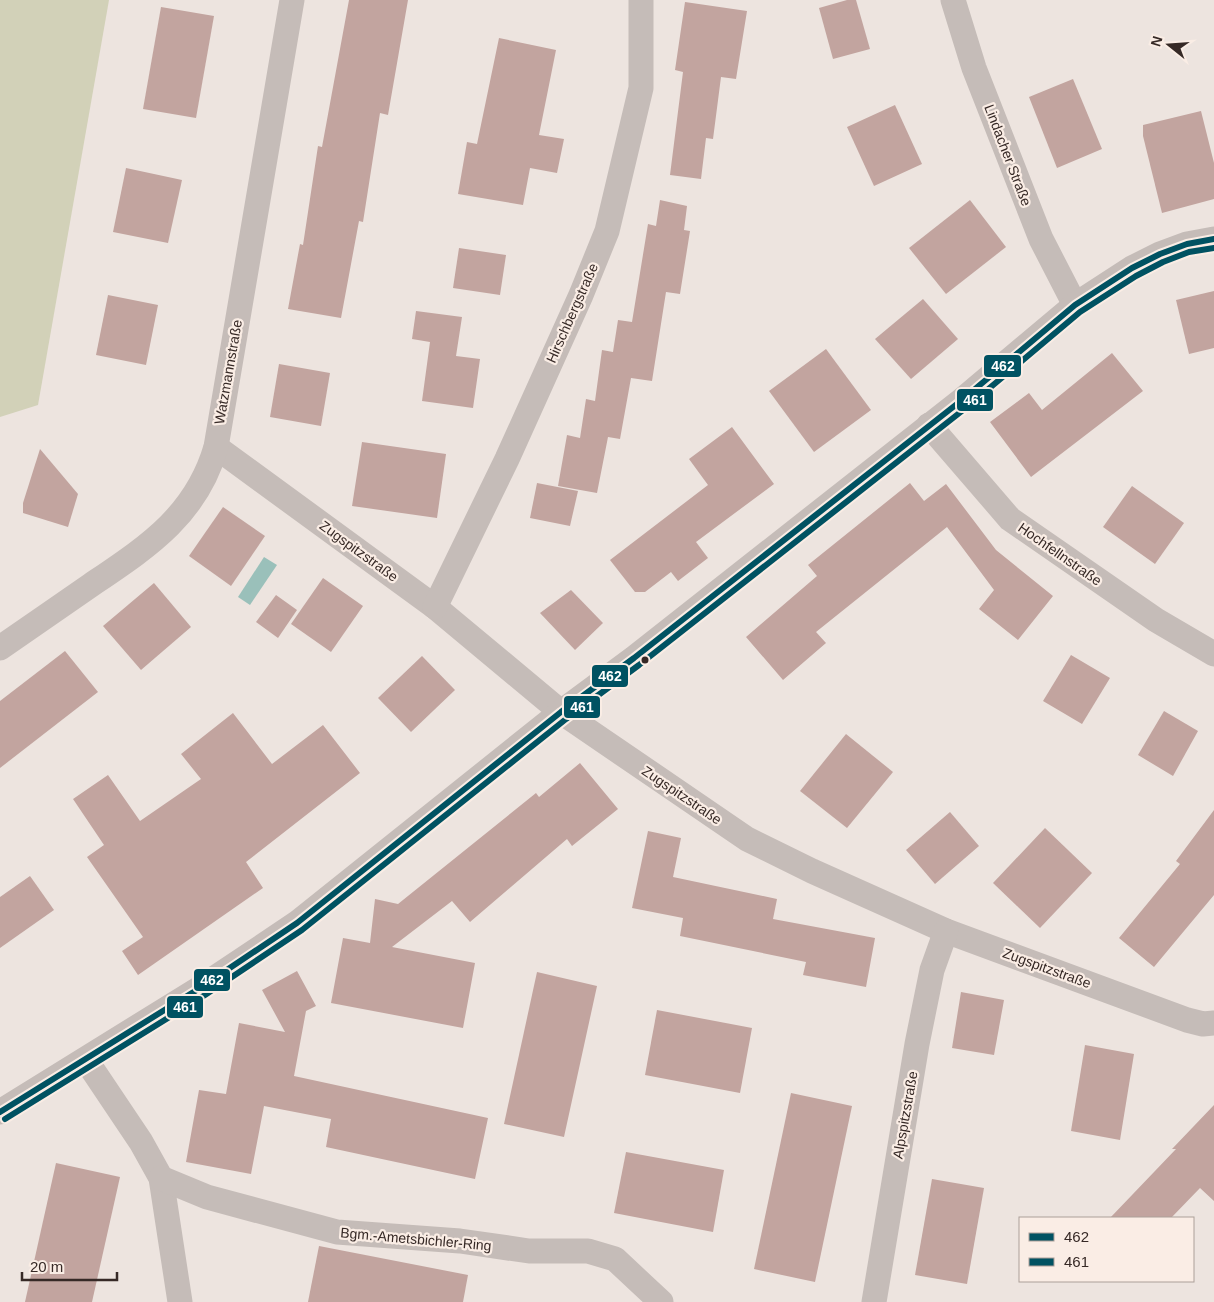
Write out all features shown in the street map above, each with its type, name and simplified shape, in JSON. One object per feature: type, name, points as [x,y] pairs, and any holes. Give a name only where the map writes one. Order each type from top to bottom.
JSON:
[{"type":"street","name":"Watzmannstraße","points":[[0,648],[146,547],[176,521],[210,468],[216,447],[292,0]]},
{"type":"street","name":"Hirschbergstraße","points":[[434,607],[507,459],[582,295],[607,231],[641,88],[641,0]]},
{"type":"street","name":"Lindacher Straße","points":[[952,0],[974,68],[1041,239],[1075,305]]},
{"type":"street","points":[[0,1112],[200,988],[297,923],[560,712],[634,658],[929,425],[1075,305],[1132,268],[1160,254],[1187,244],[1214,239]]},
{"type":"street","name":"Hochfellnstraße","points":[[929,425],[1010,519],[1156,620],[1214,654]]},
{"type":"street","name":"Zugspitzstraße","points":[[216,447],[434,607],[560,712],[747,839],[812,871],[946,931],[1187,1020],[1203,1024],[1214,1023]]},
{"type":"street","name":"Alpspitzstraße","points":[[874,1302],[919,1035],[932,970],[946,931]]},
{"type":"street","points":[[86,1060],[141,1142],[161,1178],[180,1302]]},
{"type":"street","name":"Bgm.-Ametsbichler-Ring","points":[[161,1178],[207,1197],[337,1232],[460,1241],[528,1251],[588,1251],[616,1259],[661,1302]]},
{"type":"green space","points":[[0,0],[109,0],[38,405],[0,417]]},
{"type":"water","points":[[264,557],[277,565],[250,605],[238,597]]},
{"type":"building","points":[[349,0],[408,0],[388,115],[380,113],[363,222],[359,221],[341,318],[288,309],[300,244],[303,245],[318,146],[322,147]]},
{"type":"building","points":[[847,0],[856,0],[870,49],[833,59],[819,8]]},
{"type":"building","points":[[685,2],[747,11],[736,79],[721,77],[713,139],[706,138],[701,179],[670,175],[683,72],[675,70]]},
{"type":"building","points":[[161,7],[214,16],[196,118],[143,109]]},
{"type":"building","points":[[499,38],[556,50],[539,135],[564,139],[557,173],[530,168],[523,205],[458,194],[467,142],[477,144]]},
{"type":"building","points":[[1073,79],[1102,149],[1057,168],[1029,97]]},
{"type":"building","points":[[895,105],[922,164],[874,186],[847,127]]},
{"type":"building","points":[[1201,111],[1214,163],[1214,199],[1162,213],[1143,136],[1143,125]]},
{"type":"building","points":[[126,168],[182,180],[168,243],[113,232]]},
{"type":"building","points":[[660,200],[687,206],[684,230],[690,231],[680,294],[666,292],[652,381],[631,378],[620,439],[608,437],[597,493],[558,486],[567,435],[580,438],[586,399],[595,401],[602,350],[613,352],[618,320],[632,322],[648,224],[656,226]]},
{"type":"building","points":[[970,200],[1006,247],[946,294],[909,248]]},
{"type":"building","points":[[459,248],[506,255],[500,295],[453,288]]},
{"type":"building","points":[[1214,291],[1214,348],[1189,354],[1176,300]]},
{"type":"building","points":[[108,295],[158,305],[146,365],[96,355]]},
{"type":"building","points":[[923,299],[958,339],[911,379],[875,339]]},
{"type":"building","points":[[416,311],[462,317],[456,356],[480,359],[473,408],[422,401],[430,342],[412,339]]},
{"type":"building","points":[[826,349],[871,410],[814,452],[769,391]]},
{"type":"building","points":[[1112,353],[1143,391],[1031,477],[990,422],[1029,393],[1042,410]]},
{"type":"building","points":[[279,364],[330,373],[321,426],[270,417]]},
{"type":"building","points":[[732,427],[774,484],[696,542],[708,558],[678,581],[671,572],[645,592],[635,592],[610,560],[708,485],[689,459]]},
{"type":"building","points":[[362,442],[446,454],[437,518],[352,506]]},
{"type":"building","points":[[40,449],[78,494],[68,527],[23,513],[23,503]]},
{"type":"building","points":[[537,483],[578,491],[570,526],[530,518]]},
{"type":"building","points":[[910,483],[924,501],[946,484],[996,550],[1053,596],[1018,640],[979,609],[994,590],[947,527],[816,632],[826,643],[783,680],[746,637],[817,576],[808,565]]},
{"type":"building","points":[[1132,486],[1184,523],[1155,564],[1103,527]]},
{"type":"building","points":[[223,507],[265,536],[231,586],[189,556]]},
{"type":"building","points":[[323,578],[363,606],[331,652],[291,624]]},
{"type":"building","points":[[154,583],[191,627],[141,670],[103,626]]},
{"type":"building","points":[[571,590],[603,623],[575,650],[540,613]]},
{"type":"building","points":[[276,595],[297,610],[278,638],[256,622]]},
{"type":"building","points":[[65,651],[98,692],[0,768],[0,701]]},
{"type":"building","points":[[1071,655],[1110,678],[1082,724],[1043,701]]},
{"type":"building","points":[[422,656],[455,690],[411,732],[378,698]]},
{"type":"building","points":[[1164,711],[1198,731],[1173,776],[1138,755]]},
{"type":"building","points":[[233,713],[272,764],[323,725],[360,773],[246,862],[263,888],[138,975],[122,951],[143,937],[87,857],[104,845],[73,799],[108,775],[140,821],[201,779],[181,754]]},
{"type":"building","points":[[846,734],[893,772],[847,828],[800,791]]},
{"type":"building","points":[[580,763],[618,809],[572,846],[567,839],[470,922],[452,901],[392,947],[475,963],[463,1028],[331,1003],[343,938],[370,943],[375,899],[398,904],[536,793],[539,797]]},
{"type":"building","points":[[1214,810],[1214,895],[1154,967],[1119,938],[1180,864],[1176,861]]},
{"type":"building","points":[[950,812],[979,846],[935,884],[906,850]]},
{"type":"building","points":[[1045,828],[1092,873],[1040,928],[993,883]]},
{"type":"building","points":[[648,831],[681,838],[673,877],[777,899],[773,919],[875,938],[866,987],[803,975],[806,962],[680,936],[683,918],[632,908]]},
{"type":"building","points":[[30,876],[54,910],[0,948],[0,897]]},
{"type":"building","points":[[297,971],[316,1006],[306,1011],[294,1076],[488,1118],[475,1179],[326,1147],[331,1119],[264,1106],[251,1174],[186,1162],[199,1090],[226,1094],[239,1023],[285,1032],[262,990]]},
{"type":"building","points":[[537,972],[597,986],[564,1137],[504,1124]]},
{"type":"building","points":[[961,992],[1004,1000],[994,1055],[952,1048]]},
{"type":"building","points":[[657,1010],[752,1028],[740,1093],[645,1075]]},
{"type":"building","points":[[1085,1045],[1134,1054],[1120,1140],[1071,1131]]},
{"type":"building","points":[[791,1093],[852,1106],[815,1282],[754,1269]]},
{"type":"building","points":[[1214,1105],[1214,1201],[1200,1188],[1172,1217],[1111,1217],[1176,1149],[1172,1149]]},
{"type":"building","points":[[626,1152],[724,1170],[713,1232],[614,1213]]},
{"type":"building","points":[[56,1163],[120,1177],[92,1302],[25,1302]]},
{"type":"building","points":[[932,1179],[984,1188],[967,1284],[915,1275]]},
{"type":"building","points":[[319,1246],[468,1275],[463,1302],[308,1302]]},
{"type":"transit line","name":"462","points":[[0,1112],[200,988],[297,923],[561,712],[634,658],[962,400],[1075,305],[1132,268],[1160,254],[1187,244],[1214,239]]},
{"type":"transit line","name":"461","points":[[5,1119],[205,995],[302,930],[566,719],[639,665],[967,407],[1080,312],[1136,276],[1163,262],[1189,252],[1214,248]]}]
